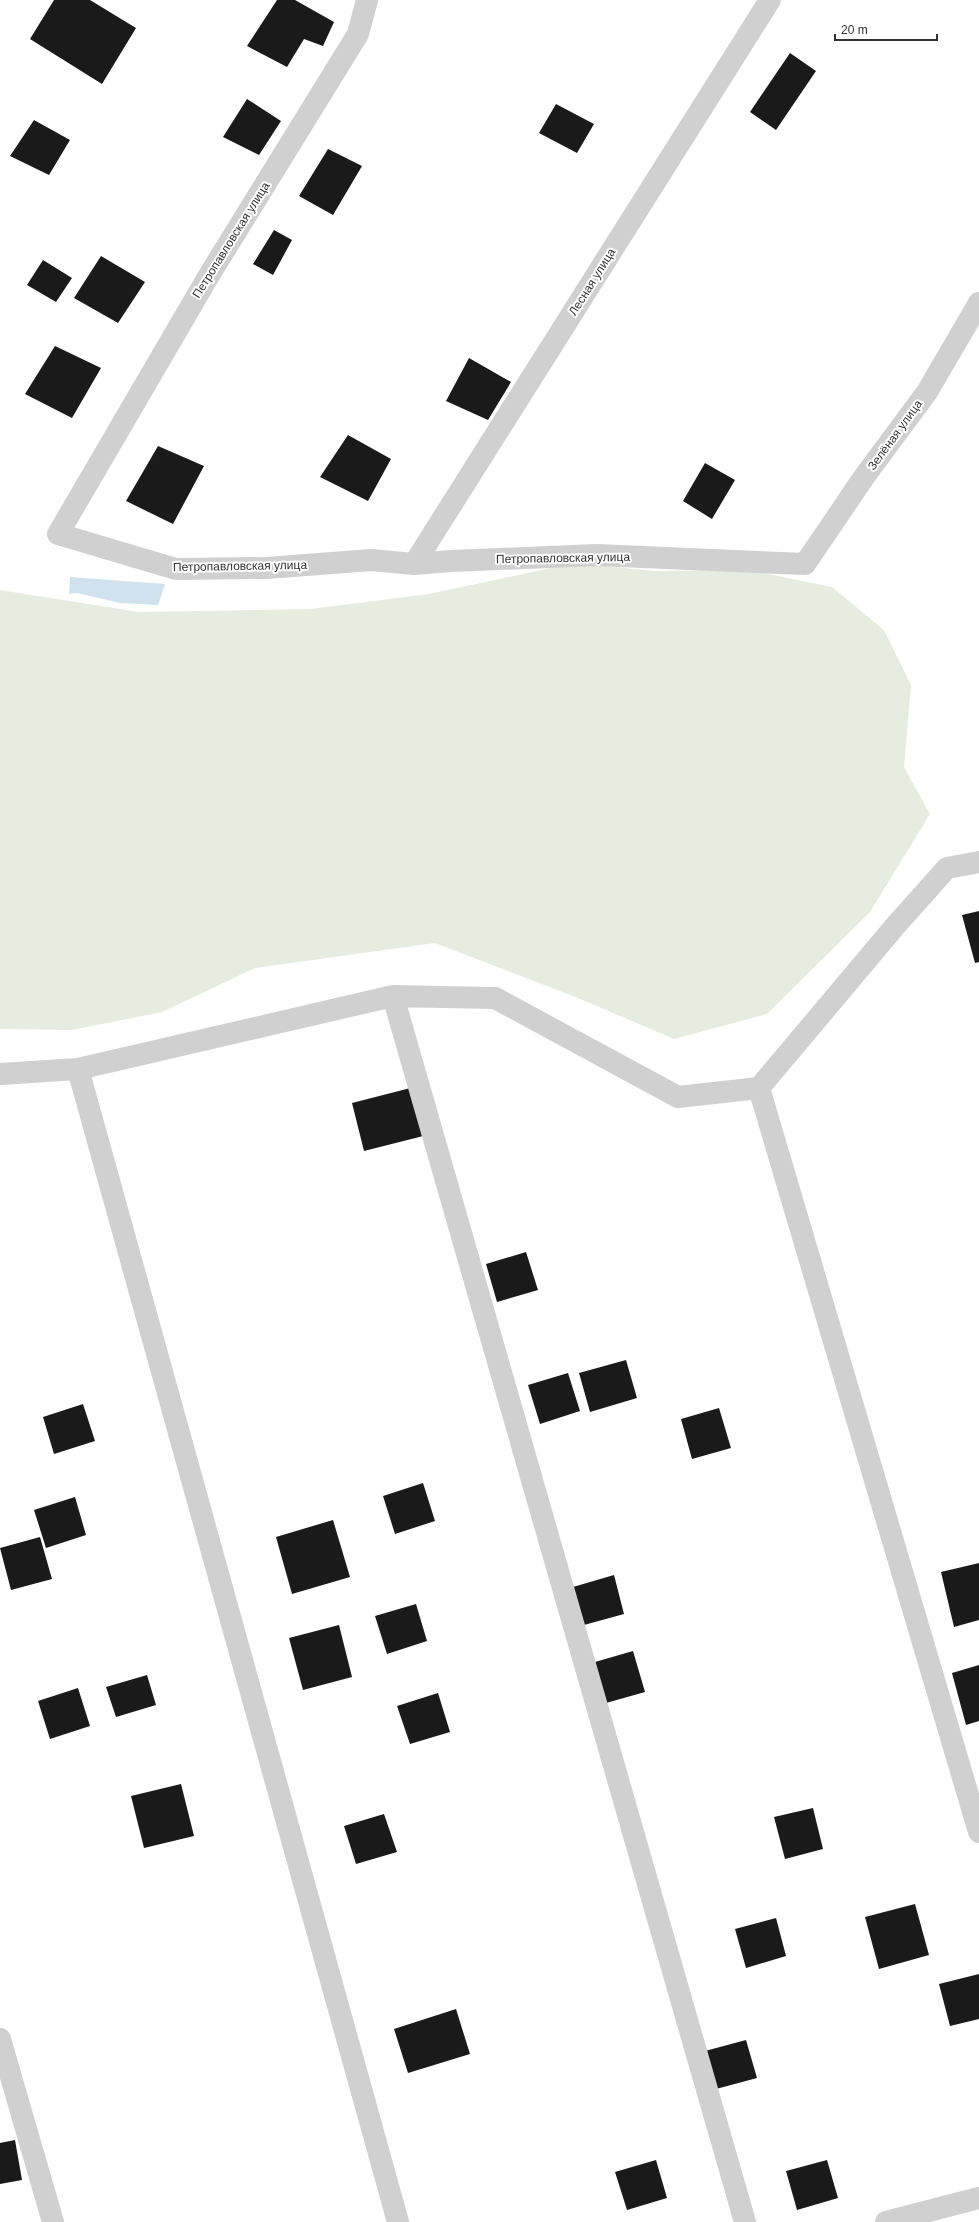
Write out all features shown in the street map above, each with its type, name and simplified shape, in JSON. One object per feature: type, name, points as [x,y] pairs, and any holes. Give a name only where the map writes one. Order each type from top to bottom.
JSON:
[{"type":"street","name":"Петропавловская улица","points":[[367,0],[358,34],[208,277],[58,534],[176,569],[267,568],[371,560],[414,564],[451,560],[597,555],[805,564]]},
{"type":"street","name":"Лесная улица","points":[[414,564],[770,0]]},
{"type":"street","name":"Зелёная улица","points":[[805,564],[864,477],[927,392],[979,303]]},
{"type":"street","points":[[0,1074],[78,1069],[393,996],[495,998],[678,1097],[759,1088],[896,925],[947,868],[979,862]]},
{"type":"street","points":[[393,996],[745,2222]]},
{"type":"street","points":[[78,1069],[398,2222]]},
{"type":"street","points":[[759,1088],[979,1832]]},
{"type":"street","points":[[0,2039],[53,2222]]},
{"type":"street","points":[[886,2222],[979,2198]]},
{"type":"shaded area","points":[[575,563],[654,571],[748,570],[832,587],[884,630],[911,685],[904,767],[930,814],[870,912],[767,1014],[674,1039],[578,998],[435,943],[255,968],[162,1012],[72,1030],[0,1029],[0,590],[139,612],[310,609],[429,594]]},
{"type":"water","points":[[70,577],[165,584],[158,605],[120,603],[77,593],[69,594]]},
{"type":"building","points":[[54,0],[90,0],[136,28],[102,84],[30,39]]},
{"type":"building","points":[[277,0],[295,0],[334,22],[323,46],[304,39],[287,67],[247,46]]},
{"type":"building","points":[[790,53],[816,71],[776,130],[750,112]]},
{"type":"building","points":[[247,99],[281,121],[259,155],[223,137]]},
{"type":"building","points":[[556,104],[594,124],[577,153],[539,133]]},
{"type":"building","points":[[34,120],[70,140],[49,175],[10,156]]},
{"type":"building","points":[[328,149],[362,166],[333,215],[299,196]]},
{"type":"building","points":[[274,230],[292,240],[273,275],[253,264]]},
{"type":"building","points":[[101,256],[145,282],[118,323],[74,298]]},
{"type":"building","points":[[43,260],[72,278],[56,302],[27,285]]},
{"type":"building","points":[[55,346],[101,368],[72,418],[25,394]]},
{"type":"building","points":[[469,358],[511,382],[488,420],[446,401]]},
{"type":"building","points":[[348,435],[391,459],[368,501],[320,477]]},
{"type":"building","points":[[158,446],[204,466],[173,524],[126,501]]},
{"type":"building","points":[[705,463],[735,480],[712,519],[683,501]]},
{"type":"building","points":[[979,911],[979,962],[975,963],[962,915]]},
{"type":"building","points":[[426,1084],[439,1132],[364,1151],[352,1103]]},
{"type":"building","points":[[526,1252],[538,1290],[497,1302],[486,1264]]},
{"type":"building","points":[[626,1360],[637,1398],[590,1412],[579,1373]]},
{"type":"building","points":[[568,1373],[580,1411],[540,1424],[528,1385]]},
{"type":"building","points":[[83,1404],[95,1441],[54,1454],[43,1417]]},
{"type":"building","points":[[719,1408],[731,1448],[692,1459],[681,1419]]},
{"type":"building","points":[[423,1483],[435,1521],[395,1534],[383,1496]]},
{"type":"building","points":[[75,1497],[86,1535],[46,1548],[34,1510]]},
{"type":"building","points":[[333,1520],[350,1577],[292,1594],[276,1537]]},
{"type":"building","points":[[40,1537],[52,1579],[11,1590],[0,1548]]},
{"type":"building","points":[[979,1563],[979,1620],[954,1627],[941,1572]]},
{"type":"building","points":[[614,1575],[624,1614],[584,1625],[573,1587]]},
{"type":"building","points":[[416,1604],[427,1641],[387,1654],[375,1616]]},
{"type":"building","points":[[339,1625],[352,1677],[303,1690],[289,1638]]},
{"type":"building","points":[[633,1651],[645,1692],[606,1703],[595,1662]]},
{"type":"building","points":[[979,1665],[979,1721],[966,1725],[952,1673]]},
{"type":"building","points":[[147,1675],[156,1705],[116,1717],[106,1687]]},
{"type":"building","points":[[78,1688],[90,1726],[50,1739],[38,1701]]},
{"type":"building","points":[[438,1693],[450,1732],[410,1744],[397,1706]]},
{"type":"building","points":[[181,1784],[194,1836],[144,1848],[131,1796]]},
{"type":"building","points":[[813,1808],[823,1849],[785,1859],[774,1817]]},
{"type":"building","points":[[384,1814],[397,1852],[356,1864],[344,1826]]},
{"type":"building","points":[[915,1904],[929,1955],[879,1969],[865,1917]]},
{"type":"building","points":[[776,1918],[786,1956],[746,1968],[735,1929]]},
{"type":"building","points":[[979,1974],[979,2019],[950,2026],[939,1984]]},
{"type":"building","points":[[456,2009],[470,2054],[408,2073],[394,2029]]},
{"type":"building","points":[[746,2040],[757,2078],[716,2089],[705,2051]]},
{"type":"building","points":[[15,2140],[22,2180],[0,2184],[0,2143]]},
{"type":"building","points":[[656,2160],[667,2198],[627,2210],[615,2172]]},
{"type":"building","points":[[827,2160],[838,2198],[797,2210],[786,2171]]}]
